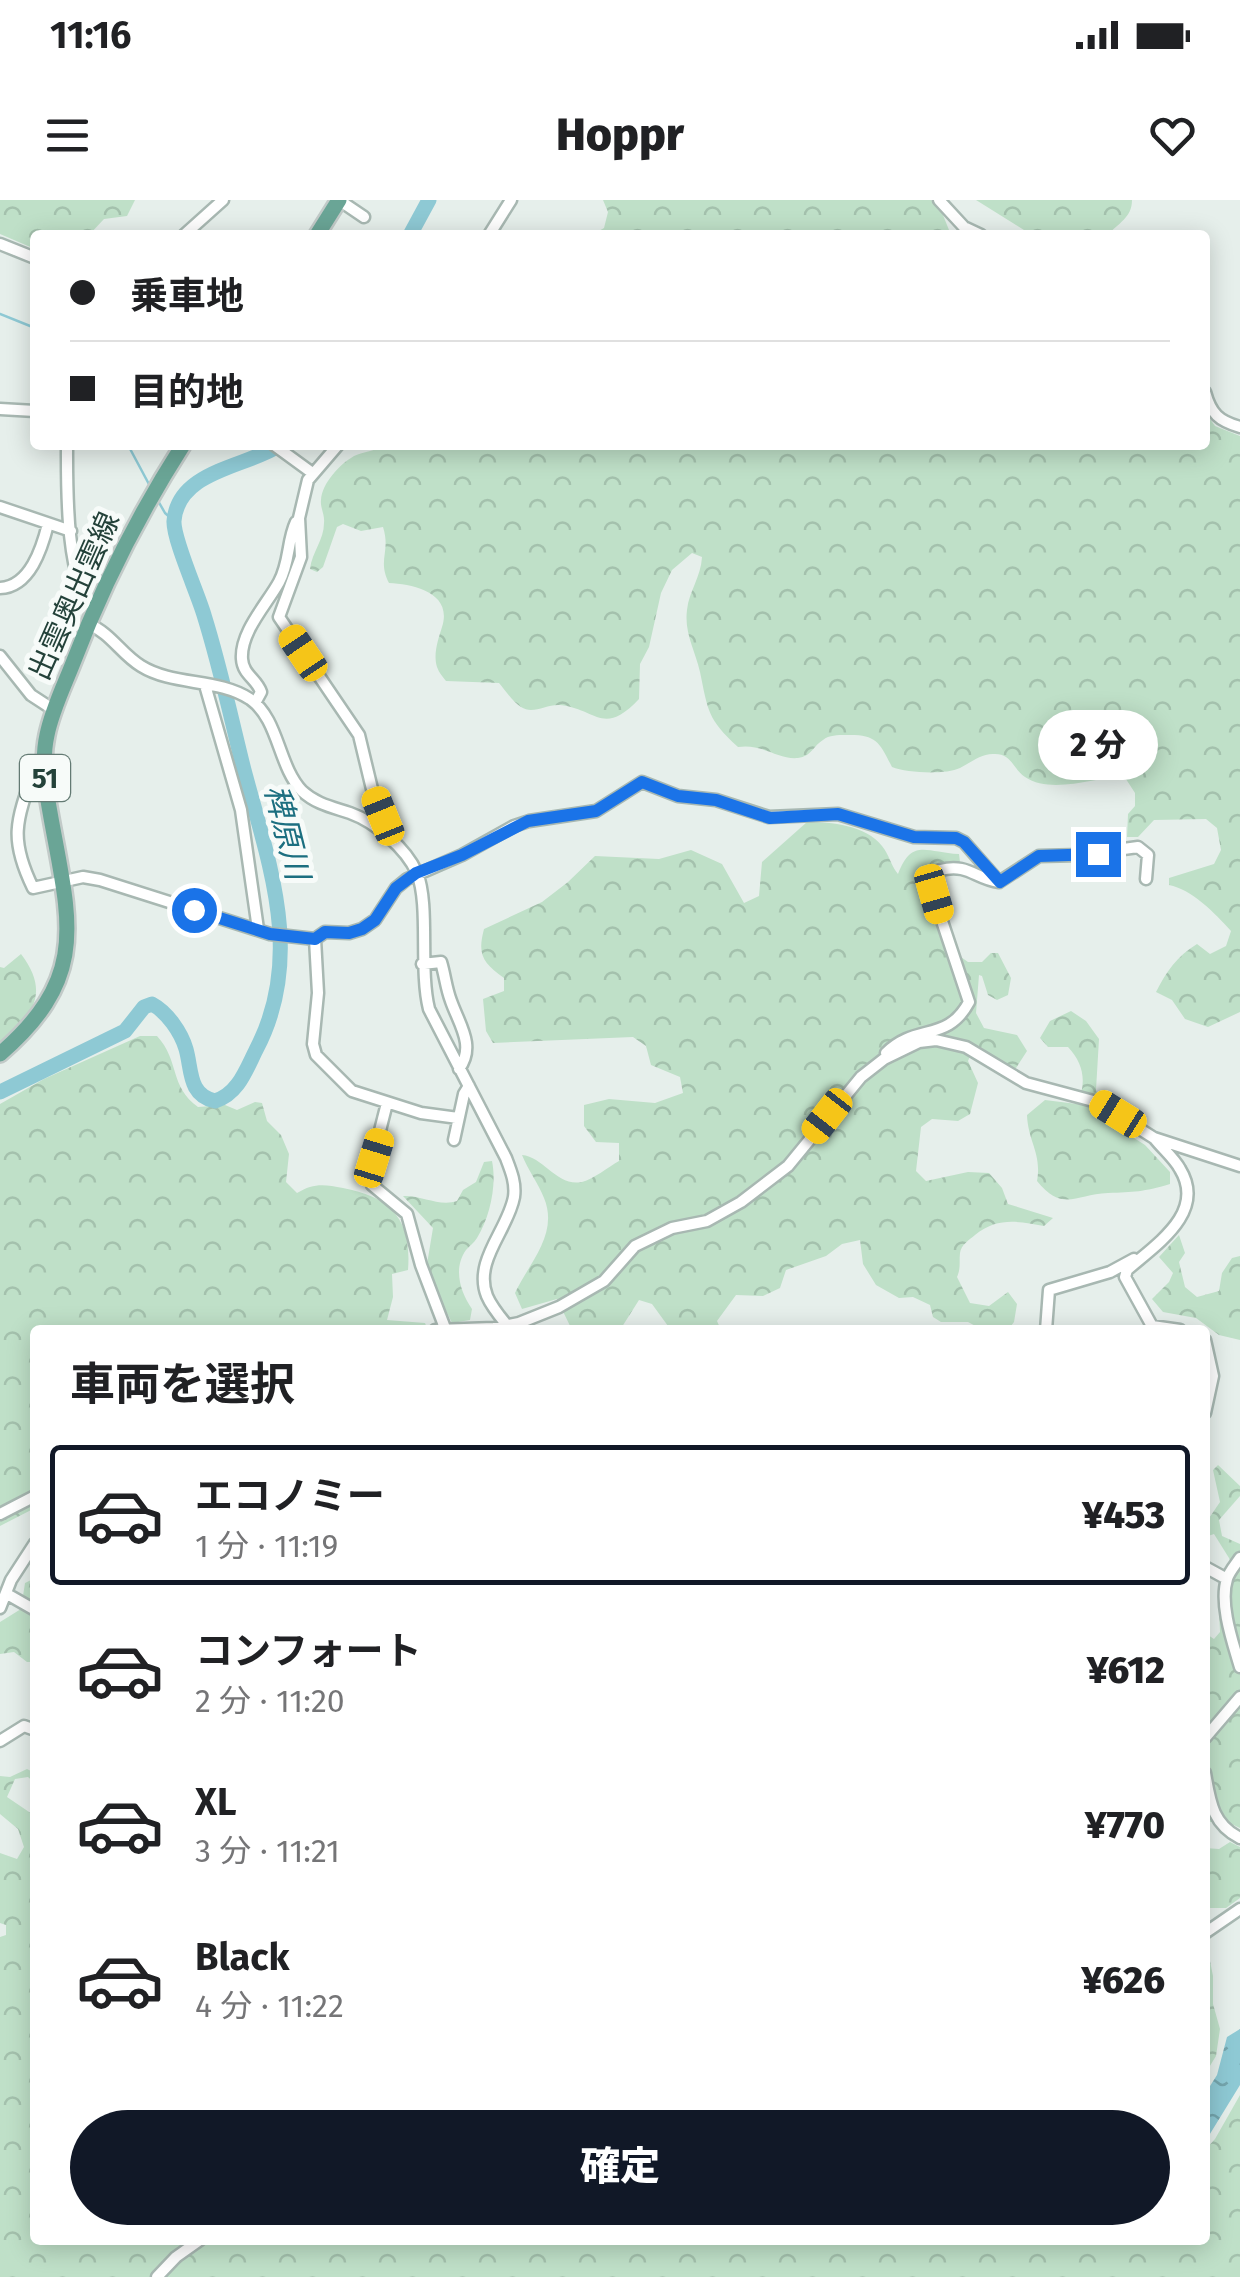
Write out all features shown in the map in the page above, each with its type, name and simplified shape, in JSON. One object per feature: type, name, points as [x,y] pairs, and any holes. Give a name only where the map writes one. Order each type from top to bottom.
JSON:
[{"type":"main road","points":[[320,230],[339,200]]},
{"type":"main road","name":"出雲奥出雲線","points":[[0,1054],[44,1010],[64,966],[67,939],[62,880],[44,765],[54,710],[94,607],[152,493],[180,450]]},
{"type":"street","points":[[190,230],[223,200]]},
{"type":"street","points":[[339,200],[364,217]]},
{"type":"street","points":[[492,230],[511,200]]},
{"type":"street","points":[[938,200],[970,230]]},
{"type":"street","points":[[0,244],[30,256]]},
{"type":"street","points":[[1210,406],[1220,421],[1240,428]]},
{"type":"street","points":[[0,409],[30,412]]},
{"type":"street","points":[[67,450],[78,584],[94,607]]},
{"type":"street","points":[[280,450],[311,472]]},
{"type":"street","points":[[255,704],[260,686],[245,672],[241,656],[258,614],[287,564],[290,537],[311,472],[333,450]]},
{"type":"street","points":[[0,506],[71,531]]},
{"type":"street","points":[[299,518],[301,557],[279,617],[360,734],[385,835]]},
{"type":"street","points":[[0,588],[10,588],[36,562],[48,524]]},
{"type":"street","points":[[88,624],[110,636],[139,665],[159,674],[238,694],[255,704],[295,782],[305,793],[319,803],[352,814],[385,835],[413,868],[420,887],[422,964],[428,1009],[514,1178],[515,1194],[486,1261],[483,1280],[491,1304],[507,1325]]},
{"type":"street","points":[[0,656],[31,696],[54,710]]},
{"type":"street","points":[[209,686],[237,794],[258,930]]},
{"type":"street","points":[[44,765],[34,771],[15,831],[17,849],[33,888],[62,880],[100,880],[270,934],[315,939],[325,932],[362,929],[375,920],[413,868],[462,855],[528,821],[596,811],[642,782],[678,796],[716,800],[770,818],[838,814],[914,837],[956,838],[1000,882]]},
{"type":"street","points":[[884,1059],[886,1052],[901,1040],[947,1028],[970,1002],[934,894],[934,881],[940,870],[964,867],[992,882],[1000,882],[1039,856],[1138,847],[1148,855],[1146,880]]},
{"type":"street","points":[[315,939],[318,992],[312,1044],[316,1055],[352,1091],[458,1118]]},
{"type":"street","points":[[422,964],[441,962],[466,1038],[466,1059],[459,1068]]},
{"type":"street","points":[[516,1325],[589,1292],[614,1272],[636,1246],[658,1234],[707,1221],[754,1192],[788,1166],[847,1092],[884,1059],[918,1042],[953,1042],[1026,1083],[1097,1102],[1154,1138],[1240,1166]]},
{"type":"street","points":[[454,1140],[469,1086]]},
{"type":"street","points":[[387,1103],[370,1174],[372,1186],[407,1214],[439,1325]]},
{"type":"street","points":[[1151,1325],[1125,1277],[1179,1222],[1188,1196],[1180,1169],[1154,1138]]},
{"type":"street","points":[[1046,1325],[1048,1290],[1110,1272],[1140,1258]]},
{"type":"street","points":[[1210,1362],[1210,1390]]},
{"type":"street","points":[[0,1514],[30,1499]]},
{"type":"street","points":[[0,1608],[10,1580],[30,1550]]},
{"type":"street","points":[[1240,1558],[1227,1579],[1227,1607],[1240,1667]]},
{"type":"street","points":[[1210,1570],[1227,1579]]},
{"type":"street","points":[[7,1594],[30,1607]]},
{"type":"street","points":[[1210,1732],[1240,1697]]},
{"type":"street","points":[[0,1741],[24,1726],[30,1728]]},
{"type":"street","points":[[1210,1799],[1221,1827],[1240,1838]]},
{"type":"street","points":[[1210,1930],[1240,1909]]},
{"type":"street","points":[[157,2277],[193,2245]]},
{"type":"green space","points":[[0,200],[135,200],[127,216],[104,219],[94,230],[30,230],[30,247],[0,234]]},
{"type":"green space","points":[[603,200],[931,200],[941,210],[949,230],[601,230],[608,212]]},
{"type":"green space","points":[[976,200],[1132,200],[1127,216],[1113,230],[1024,230]]},
{"type":"green space","points":[[1210,419],[1215,426],[1240,436],[1240,1012],[1208,1027],[1185,1019],[1172,1000],[1156,992],[1184,954],[1197,944],[1210,954],[1226,946],[1231,931],[1194,897],[1169,885],[1169,878],[1214,864],[1221,850],[1217,828],[1206,819],[1154,820],[1138,837],[1127,837],[1128,814],[1135,806],[1135,793],[1124,776],[1048,785],[1025,777],[1001,755],[985,755],[945,772],[926,772],[892,767],[880,745],[864,736],[828,737],[798,758],[755,747],[738,747],[710,713],[688,634],[688,603],[702,557],[692,553],[672,570],[661,593],[649,647],[640,664],[639,699],[617,717],[600,718],[560,705],[526,709],[499,683],[446,681],[436,657],[444,615],[442,606],[437,598],[420,588],[389,583],[384,568],[383,527],[361,531],[343,524],[337,527],[323,567],[317,572],[310,569],[323,529],[322,494],[338,469],[354,456],[373,450],[1210,450]]},
{"type":"green space","points":[[807,822],[837,824],[867,833],[882,846],[898,874],[914,851],[959,854],[960,862],[938,871],[929,883],[958,955],[968,962],[982,962],[991,953],[998,953],[1011,978],[1008,995],[997,1000],[988,995],[979,975],[976,1013],[984,1028],[1017,1035],[1027,1051],[1012,1068],[974,1047],[968,1061],[978,1083],[970,1114],[958,1121],[932,1119],[921,1127],[916,1171],[926,1181],[968,1172],[989,1173],[1002,1188],[1008,1204],[1053,1218],[1044,1226],[1017,1222],[991,1225],[961,1250],[957,1277],[970,1303],[989,1306],[1008,1292],[1017,1304],[1012,1325],[941,1322],[933,1317],[930,1305],[913,1297],[899,1298],[876,1285],[863,1264],[860,1240],[842,1244],[826,1256],[786,1270],[780,1288],[763,1296],[736,1295],[717,1321],[719,1325],[667,1325],[652,1304],[639,1300],[623,1325],[570,1325],[557,1299],[522,1309],[515,1293],[545,1236],[548,1211],[522,1155],[565,1180],[582,1182],[619,1161],[619,1143],[596,1142],[584,1126],[584,1105],[609,1099],[655,1103],[683,1093],[680,1077],[651,1065],[646,1046],[633,1037],[493,1043],[486,1031],[483,999],[504,991],[504,978],[483,958],[484,929],[542,902],[595,856],[659,859],[691,850],[722,864],[744,903],[759,896],[762,862]]},
{"type":"green space","points":[[21,954],[35,980],[34,1002],[22,1022],[0,1042],[0,967]]},
{"type":"green space","points":[[1071,1011],[1086,1021],[1099,1039],[1096,1090],[1109,1122],[1145,1145],[1170,1172],[1170,1184],[1062,1199],[1037,1181],[1038,1163],[1027,1115],[1045,1100],[1077,1104],[1082,1089],[1081,1067],[1073,1053],[1068,1047],[1048,1047],[1040,1038],[1050,1021]]},
{"type":"green space","points":[[140,1036],[157,1036],[183,1091],[198,1107],[225,1105],[237,1110],[262,1103],[267,1121],[281,1135],[289,1154],[286,1182],[297,1193],[319,1185],[343,1188],[374,1197],[395,1213],[406,1237],[408,1270],[392,1274],[393,1297],[387,1320],[426,1325],[30,1325],[30,1511],[0,1526],[0,1104],[44,1079]]},
{"type":"green space","points":[[492,1161],[494,1180],[489,1211],[460,1264],[461,1288],[472,1309],[470,1320],[452,1323],[426,1270],[433,1228],[403,1196],[444,1203],[457,1201],[463,1190],[476,1182],[484,1162]]},
{"type":"green space","points":[[1179,1235],[1185,1253],[1179,1262],[1185,1287],[1197,1297],[1219,1291],[1222,1273],[1232,1258],[1240,1256],[1240,1340],[1219,1335],[1196,1318],[1163,1312],[1152,1299],[1173,1273],[1159,1257]]},
{"type":"green space","points":[[1218,1465],[1240,1486],[1240,1496],[1219,1520],[1222,1536],[1240,1544],[1240,1828],[1227,1822],[1210,1822],[1210,1636],[1214,1639],[1220,1632],[1218,1592],[1231,1585],[1236,1575],[1214,1534],[1210,1535],[1210,1517],[1220,1502],[1213,1470]]},
{"type":"green space","points":[[30,1580],[30,1662],[14,1652],[0,1654],[0,1622],[21,1609],[25,1583]]},
{"type":"green space","points":[[30,1770],[30,1779],[15,1779],[7,1797],[30,1813],[30,2245],[1210,2245],[1210,2144],[1240,2095],[1240,2277],[0,2277],[0,1937],[6,1935],[6,1925],[0,1923],[0,1853],[17,1859],[24,1847],[18,1829],[0,1814],[0,1776]]},
{"type":"green space","points":[[1230,1842],[1240,1847],[1240,1898],[1226,1908],[1210,1908],[1210,1848],[1219,1849]]},
{"type":"green space","points":[[1210,1961],[1213,2004],[1220,2029],[1216,2056],[1210,2066]]},
{"type":"water","points":[[1240,2029],[1240,2085],[1210,2134],[1210,2086],[1227,2037]]},
{"type":"waterway","name":"稗原川","points":[[413,230],[429,200]]},
{"type":"waterway","points":[[0,314],[30,326]]},
{"type":"waterway","points":[[131,450],[151,488]]},
{"type":"waterway","name":"稗原川","points":[[0,1092],[125,1031],[144,1007],[152,1004],[177,1029],[196,1087],[215,1101],[230,1093],[240,1080],[271,1015],[280,945],[272,875],[215,653],[174,521],[178,504],[201,480],[270,450]]},
{"type":"waterway","points":[[157,499],[174,521]]},
{"type":"route","points":[[194,910],[270,934],[315,939],[325,932],[349,933],[375,920],[396,888],[416,873],[462,855],[528,821],[596,811],[642,782],[678,796],[716,800],[770,818],[838,814],[914,837],[956,838],[1000,882],[1039,856],[1098,854]]}]
